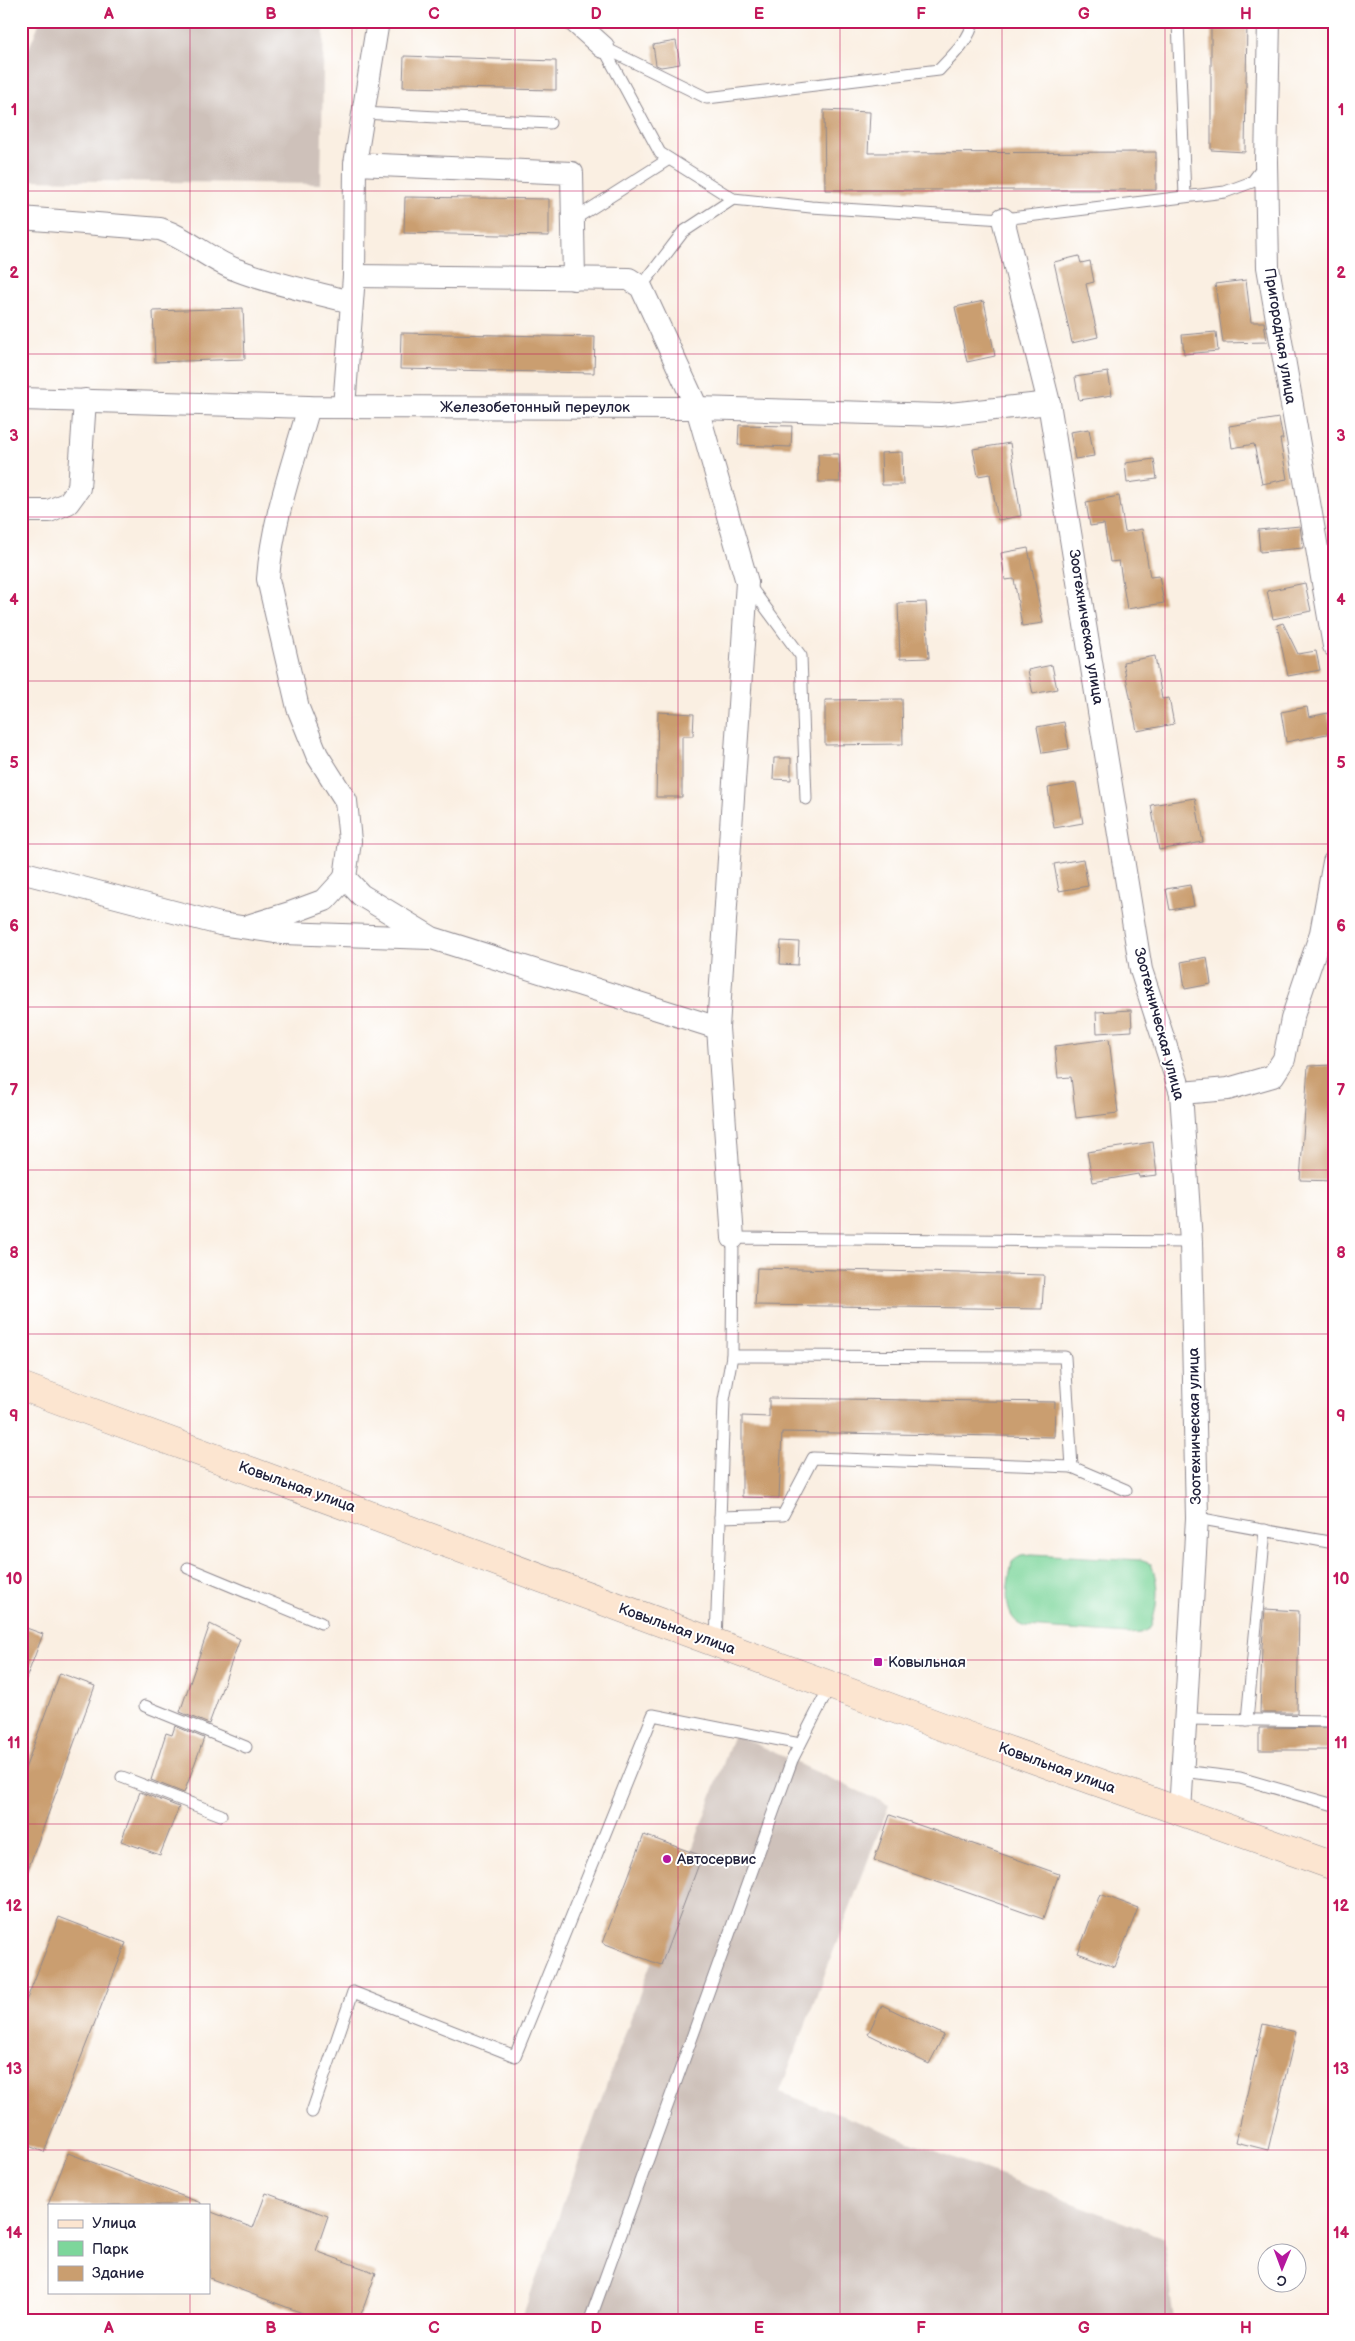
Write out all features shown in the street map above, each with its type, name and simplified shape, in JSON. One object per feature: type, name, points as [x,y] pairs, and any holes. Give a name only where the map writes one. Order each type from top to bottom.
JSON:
[{"type":"main road","name":"Ковыльная улица","points":[[21,1386],[830,1686],[1334,1866]]},
{"type":"street","points":[[344,407],[354,276],[355,164],[378,21]]},
{"type":"street","points":[[574,21],[604,47]]},
{"type":"street","name":"Пригородная улица","points":[[1269,21],[1266,162],[1268,267],[1334,646]]},
{"type":"street","points":[[355,164],[572,173],[574,279]]},
{"type":"street","points":[[21,218],[160,229],[176,234],[215,261],[238,270],[351,302]]},
{"type":"street","name":"Зоотехническая улица","points":[[1003,219],[1049,403],[1141,970],[1181,1093],[1192,1242],[1197,1518],[1180,1812]]},
{"type":"street","points":[[354,276],[629,279],[641,287],[698,408],[747,582],[718,1028],[733,1238]]},
{"type":"street","name":"Железобетонный переулок","points":[[21,399],[308,408],[698,408],[941,416],[1049,403]]},
{"type":"street","points":[[21,511],[49,511],[68,503],[79,488],[85,400]]},
{"type":"street","points":[[242,927],[290,913],[324,900],[345,878],[350,840],[346,801],[317,755],[298,708],[268,580],[270,558],[280,513],[308,408]]},
{"type":"street","points":[[1181,1093],[1228,1089],[1273,1076],[1284,1059],[1292,1019],[1321,933],[1334,862]]},
{"type":"street","points":[[21,872],[220,924],[283,933],[432,938]]},
{"type":"street","points":[[345,878],[360,895],[432,938],[718,1028]]},
{"type":"lane","points":[[604,47],[708,98],[939,70],[956,51],[972,28],[973,21]]},
{"type":"lane","points":[[1178,21],[1185,196]]},
{"type":"lane","points":[[604,47],[660,153],[733,199],[811,207],[1003,219],[1225,192],[1252,182],[1266,162]]},
{"type":"lane","points":[[363,113],[550,123]]},
{"type":"lane","points":[[573,220],[669,159]]},
{"type":"lane","points":[[641,287],[683,232],[733,199]]},
{"type":"lane","points":[[747,582],[801,656],[806,799]]},
{"type":"lane","points":[[716,1643],[724,1400],[732,1356],[733,1238],[1192,1242]]},
{"type":"lane","points":[[732,1356],[1065,1357],[1072,1467]]},
{"type":"lane","points":[[720,1516],[783,1515],[813,1458],[1072,1467],[1126,1490]]},
{"type":"lane","points":[[1197,1518],[1334,1543]]},
{"type":"lane","points":[[1247,1720],[1265,1530]]},
{"type":"lane","points":[[188,1568],[320,1623]]},
{"type":"lane","points":[[590,2320],[792,1760],[830,1686]]},
{"type":"lane","points":[[145,1706],[246,1747]]},
{"type":"lane","points":[[312,2112],[353,1992],[515,2056],[653,1715],[800,1744]]},
{"type":"lane","points":[[1186,1719],[1330,1721]]},
{"type":"lane","points":[[1182,1771],[1240,1778],[1334,1805]]},
{"type":"lane","points":[[122,1777],[221,1815]]},
{"type":"shaded area","points":[[40,21],[324,21],[321,184],[21,180],[21,68]]},
{"type":"shaded area","points":[[734,1734],[889,1805],[780,2092],[1163,2237],[1174,2320],[521,2320]]},
{"type":"green space","points":[[1021,1555],[1140,1560],[1151,1564],[1156,1580],[1157,1596],[1150,1628],[1141,1633],[1128,1634],[1026,1627],[1017,1623],[1012,1616],[1007,1599],[1012,1562]]},
{"type":"building","points":[[1211,21],[1247,21],[1245,152],[1211,150]]},
{"type":"building","points":[[676,41],[680,64],[661,67],[656,65],[653,45]]},
{"type":"building","points":[[404,56],[556,61],[556,90],[403,87]]},
{"type":"building","points":[[824,110],[870,112],[868,153],[1156,152],[1156,190],[825,190]]},
{"type":"building","points":[[405,197],[549,199],[549,236],[404,233]]},
{"type":"building","points":[[1079,256],[1081,263],[1090,261],[1094,282],[1086,284],[1098,337],[1072,343],[1054,262]]},
{"type":"building","points":[[1246,280],[1251,322],[1264,322],[1267,342],[1223,343],[1215,284]]},
{"type":"building","points":[[984,301],[995,356],[967,362],[955,307]]},
{"type":"building","points":[[243,308],[245,359],[155,362],[153,311]]},
{"type":"building","points":[[1216,332],[1218,351],[1184,354],[1182,335]]},
{"type":"building","points":[[401,333],[595,337],[594,373],[400,369]]},
{"type":"building","points":[[1108,372],[1112,395],[1079,400],[1075,377]]},
{"type":"building","points":[[1279,418],[1283,439],[1280,439],[1287,479],[1262,484],[1254,444],[1232,448],[1229,426]]},
{"type":"building","points":[[739,425],[792,426],[791,447],[738,445]]},
{"type":"building","points":[[1089,429],[1094,456],[1075,459],[1070,432]]},
{"type":"building","points":[[1010,443],[1021,516],[998,520],[990,474],[978,476],[973,449]]},
{"type":"building","points":[[902,452],[903,485],[882,485],[881,453]]},
{"type":"building","points":[[818,454],[839,454],[840,482],[819,482]]},
{"type":"building","points":[[1154,459],[1157,479],[1127,483],[1125,463]]},
{"type":"building","points":[[1119,496],[1125,532],[1142,529],[1150,577],[1159,576],[1164,603],[1127,609],[1119,561],[1110,562],[1104,524],[1090,526],[1086,502]]},
{"type":"building","points":[[1300,526],[1303,548],[1260,552],[1258,530]]},
{"type":"building","points":[[1028,548],[1043,623],[1022,626],[1014,579],[1005,580],[1001,553]]},
{"type":"building","points":[[1305,583],[1311,611],[1273,619],[1267,591]]},
{"type":"building","points":[[926,602],[929,658],[900,659],[898,603]]},
{"type":"building","points":[[1283,623],[1298,654],[1316,651],[1320,670],[1288,676],[1277,625]]},
{"type":"building","points":[[1155,656],[1162,699],[1169,698],[1174,724],[1137,731],[1123,662]]},
{"type":"building","points":[[1052,665],[1057,689],[1033,694],[1028,670]]},
{"type":"building","points":[[902,699],[903,744],[825,745],[825,700]]},
{"type":"building","points":[[1307,707],[1309,717],[1328,713],[1332,733],[1286,742],[1281,712]]},
{"type":"building","points":[[658,712],[694,714],[693,736],[682,736],[682,797],[656,797]]},
{"type":"building","points":[[1064,722],[1069,749],[1042,753],[1037,727]]},
{"type":"building","points":[[774,758],[791,758],[791,780],[773,779]]},
{"type":"building","points":[[1076,783],[1083,823],[1054,828],[1048,788]]},
{"type":"building","points":[[1195,798],[1203,842],[1159,850],[1151,805]]},
{"type":"building","points":[[1083,859],[1088,886],[1059,891],[1054,864]]},
{"type":"building","points":[[1190,885],[1194,906],[1170,910],[1166,889]]},
{"type":"building","points":[[781,941],[799,942],[798,965],[780,964]]},
{"type":"building","points":[[1207,957],[1211,984],[1185,989],[1181,962]]},
{"type":"building","points":[[1131,1010],[1132,1031],[1097,1033],[1096,1012]]},
{"type":"building","points":[[1109,1039],[1118,1113],[1076,1118],[1071,1077],[1058,1078],[1055,1046]]},
{"type":"building","points":[[1334,1065],[1334,1181],[1300,1180],[1308,1066]]},
{"type":"building","points":[[1153,1142],[1157,1175],[1139,1177],[1138,1174],[1093,1182],[1087,1152]]},
{"type":"building","points":[[757,1268],[1044,1275],[1042,1309],[755,1305]]},
{"type":"building","points":[[769,1398],[1055,1402],[1054,1437],[782,1432],[779,1498],[742,1497],[742,1416],[769,1417]]},
{"type":"building","points":[[1265,1609],[1299,1611],[1297,1713],[1260,1713]]},
{"type":"building","points":[[210,1624],[240,1639],[209,1724],[180,1712]]},
{"type":"building","points":[[21,1626],[43,1634],[23,1687],[21,1686]]},
{"type":"building","points":[[60,1673],[95,1686],[23,1883],[21,1883],[21,1780]]},
{"type":"building","points":[[175,1726],[204,1738],[184,1793],[151,1780],[166,1733],[172,1735]]},
{"type":"building","points":[[1334,1727],[1334,1750],[1259,1750],[1259,1728]]},
{"type":"building","points":[[140,1792],[179,1807],[160,1855],[121,1841]]},
{"type":"building","points":[[890,1815],[1059,1874],[1043,1919],[874,1860]]},
{"type":"building","points":[[644,1835],[702,1856],[661,1965],[603,1943]]},
{"type":"building","points":[[1100,1894],[1138,1908],[1115,1967],[1078,1953]]},
{"type":"building","points":[[59,1917],[126,1943],[44,2152],[21,2143],[21,2014]]},
{"type":"building","points":[[882,2005],[944,2035],[929,2064],[868,2034]]},
{"type":"building","points":[[1263,2024],[1296,2032],[1268,2150],[1236,2142]]},
{"type":"building","points":[[68,2153],[201,2203],[201,2204],[48,2204]]},
{"type":"building","points":[[266,2193],[328,2216],[316,2251],[376,2273],[359,2320],[321,2320],[210,2278],[210,2211],[253,2228]]},
{"type":"place","name":"Ковыльная","points":[[878,1662]]},
{"type":"place","name":"Автосервис","points":[[667,1859]]}]
